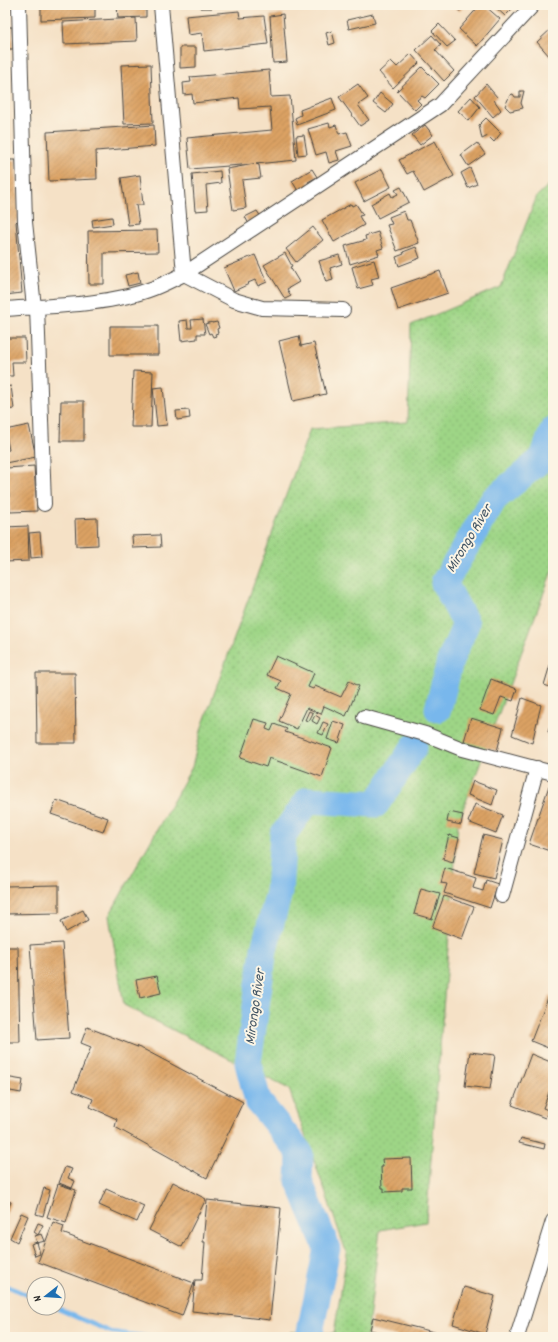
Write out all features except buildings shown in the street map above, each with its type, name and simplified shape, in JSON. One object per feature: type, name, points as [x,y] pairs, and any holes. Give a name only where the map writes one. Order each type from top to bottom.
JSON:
[{"type":"street","points":[[19,5],[25,222],[36,307],[44,504]]},
{"type":"street","points":[[161,5],[184,274]]},
{"type":"street","points":[[5,309],[90,302],[131,295],[154,288],[184,274],[440,105],[534,5]]},
{"type":"street","points":[[184,274],[234,300],[262,308],[343,310]]},
{"type":"street","points":[[364,717],[425,734],[462,749],[553,773]]},
{"type":"street","points":[[502,896],[537,768]]},
{"type":"street","points":[[517,1337],[553,1221]]},
{"type":"green space","points":[[553,181],[553,568],[458,823],[426,1222],[380,1230],[367,1337],[301,1337],[290,1332],[334,1333],[347,1254],[289,1089],[124,1005],[109,916],[192,767],[202,727],[310,429],[408,422],[411,325],[501,287],[537,196]]},
{"type":"waterway","name":"Mirongo River","points":[[438,709],[450,661],[466,624],[444,583],[494,499],[543,458],[553,430]]},
{"type":"waterway","name":"Mirongo River","points":[[309,1337],[327,1248],[299,1181],[300,1153],[258,1101],[248,1063],[264,949],[279,892],[283,835],[308,800],[376,804],[414,747]]},
{"type":"waterway","points":[[5,1285],[26,1294]]},
{"type":"waterway","points":[[66,1312],[111,1332],[150,1337]]}]
